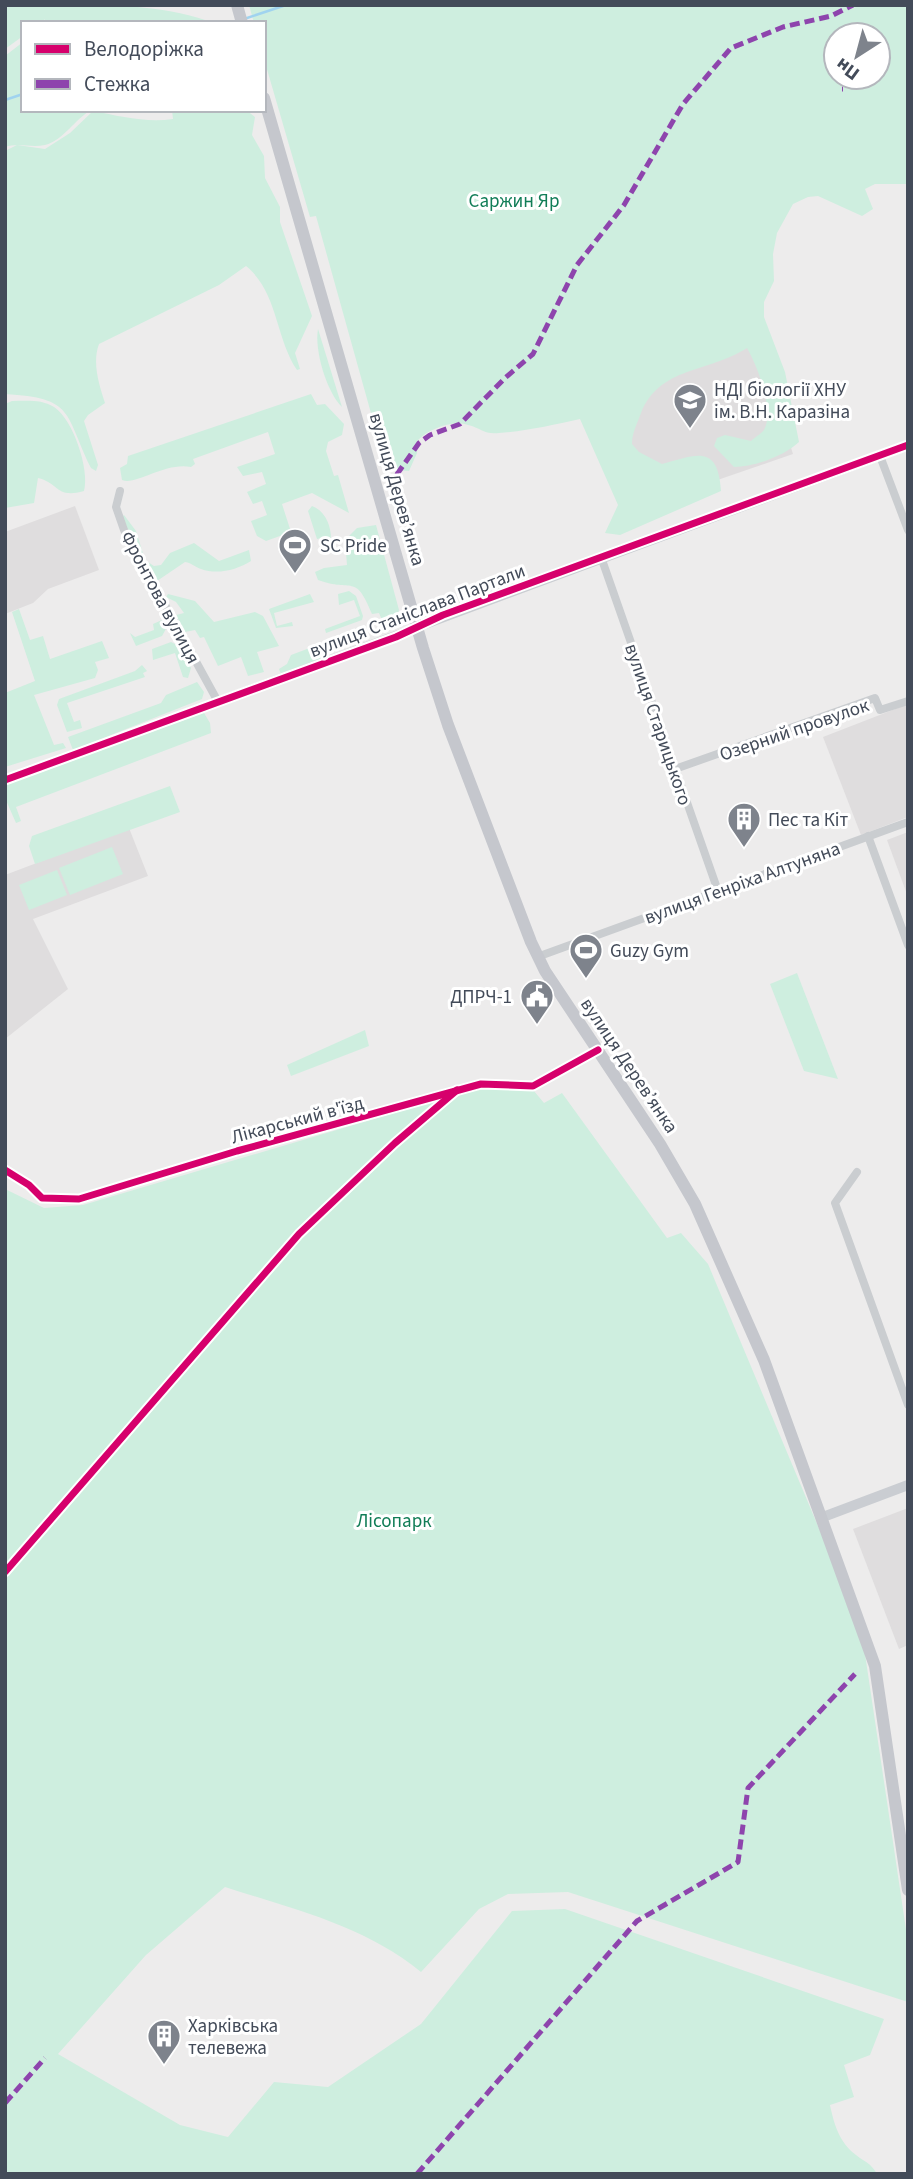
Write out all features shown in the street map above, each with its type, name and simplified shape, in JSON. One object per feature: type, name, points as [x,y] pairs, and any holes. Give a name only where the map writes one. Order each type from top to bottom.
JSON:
[{"type":"main road","name":"вулиця Дерев’янка","points":[[266,104],[448,725],[537,957],[695,1204],[764,1360],[822,1517],[875,1667],[908,1890]]},
{"type":"street","name":"вулиця Станіслава Партали","points":[[5,780],[217,700],[337,659],[600,557],[908,445]]},
{"type":"street","points":[[880,456],[908,530]]},
{"type":"street","name":"Фронтова вулиця","points":[[120,491],[116,507],[124,530],[217,700]]},
{"type":"street","name":"вулиця Старицького","points":[[600,557],[718,891]]},
{"type":"street","name":"Озерний провулок","points":[[675,769],[875,698],[880,710],[908,701]]},
{"type":"street","name":"вулиця Генріха Алтуняна","points":[[537,957],[908,821]]},
{"type":"street","points":[[868,836],[908,945]]},
{"type":"street","name":"Лікарський в'їзд","points":[[5,1170],[29,1185],[42,1198],[79,1199],[237,1151],[481,1084],[533,1086],[598,1050]]},
{"type":"street","points":[[857,1172],[835,1203],[908,1405]]},
{"type":"street","points":[[822,1517],[908,1485]]},
{"type":"shaded area","name":"НДІ біології ХНУ ім. В.Н. Каразіна","points":[[754,331],[793,454],[642,506],[594,389]]},
{"type":"shaded area","points":[[75,506],[99,570],[48,589],[33,603],[5,614],[5,532]]},
{"type":"shaded area","points":[[908,704],[908,817],[861,835],[823,737]]},
{"type":"shaded area","points":[[129,828],[148,876],[33,919],[68,989],[5,1039],[5,875]]},
{"type":"shaded area","points":[[908,832],[908,897],[887,840]]},
{"type":"shaded area","points":[[908,1508],[908,1645],[899,1649],[853,1529]]},
{"type":"green space","points":[[5,5],[139,7],[165,10],[206,21],[21,21],[21,37],[5,49]]},
{"type":"green space","name":"Саржин Яр","points":[[249,5],[908,5],[908,184],[875,184],[865,189],[873,209],[862,216],[818,196],[808,197],[793,204],[777,233],[773,254],[774,281],[764,302],[764,317],[785,372],[799,442],[768,460],[734,467],[714,446],[717,438],[725,435],[751,441],[764,430],[767,422],[763,388],[747,348],[673,378],[649,398],[641,413],[632,444],[639,452],[662,464],[695,456],[710,459],[719,476],[721,491],[620,535],[605,533],[618,505],[580,419],[494,433],[462,424],[441,426],[418,440],[417,453],[409,471],[391,470],[381,449],[316,216],[310,217],[266,66],[266,21],[253,21]]},
{"type":"green space","points":[[21,44],[21,112],[89,112],[64,134],[45,145],[5,147],[5,56]]},
{"type":"green space","points":[[92,112],[153,120],[173,119],[172,112],[249,112],[255,117],[252,135],[264,156],[265,178],[280,207],[280,222],[312,316],[295,353],[300,369],[297,370],[264,289],[246,266],[219,285],[99,344],[96,366],[105,403],[84,421],[98,465],[96,471],[91,468],[70,421],[56,405],[28,396],[5,394],[5,151],[17,145],[45,149],[70,133]]},
{"type":"green space","points":[[318,329],[342,407],[331,392],[323,371],[318,348]]},
{"type":"green space","points":[[311,394],[317,405],[325,404],[344,424],[342,435],[328,442],[326,451],[334,476],[338,475],[349,513],[312,493],[282,504],[291,532],[266,541],[257,536],[251,521],[267,515],[262,501],[253,504],[247,492],[266,484],[262,472],[243,476],[237,467],[275,454],[268,432],[193,459],[195,464],[191,467],[181,466],[135,480],[122,480],[120,468],[127,464],[128,456]]},
{"type":"green space","points":[[12,401],[44,403],[61,413],[68,422],[82,458],[85,471],[84,491],[63,492],[38,478],[34,503],[5,508],[5,404]]},
{"type":"green space","points":[[312,506],[321,512],[327,521],[331,542],[326,537],[317,539],[308,511]]},
{"type":"green space","points":[[124,515],[136,531],[145,560],[154,566],[161,565],[170,553],[194,543],[219,561],[249,550],[251,561],[240,567],[220,571],[207,571],[185,562],[157,581],[146,568],[122,517]]},
{"type":"green space","points":[[376,525],[399,610],[394,624],[384,625],[379,613],[372,614],[357,588],[318,580],[315,572],[347,565],[345,540],[357,528]]},
{"type":"green space","points":[[349,591],[356,596],[362,620],[326,633],[325,629],[360,616],[354,600],[339,605],[338,594]]},
{"type":"green space","points":[[168,594],[195,601],[214,622],[255,612],[263,616],[279,646],[257,652],[264,672],[248,676],[241,657],[218,666],[204,637],[200,638],[195,630],[185,632],[176,615],[184,613],[176,602],[166,597]]},
{"type":"green space","points":[[310,594],[314,602],[274,613],[277,626],[292,622],[293,626],[276,628],[269,609]]},
{"type":"green space","points":[[19,609],[30,640],[43,636],[50,659],[102,641],[109,658],[95,662],[98,670],[95,678],[34,695],[54,745],[63,743],[66,748],[5,767],[5,693],[35,681],[12,612]]},
{"type":"green space","points":[[162,620],[167,627],[162,636],[136,646],[130,633],[135,637],[154,630],[153,624]]},
{"type":"green space","points":[[358,630],[359,635],[324,650],[321,659],[281,674],[279,669],[287,664],[291,655]]},
{"type":"green space","points":[[171,642],[177,645],[191,668],[188,678],[183,677],[175,653],[153,660],[152,649]]},
{"type":"green space","points":[[142,665],[147,671],[143,673],[145,677],[67,703],[74,722],[80,720],[82,728],[67,732],[57,705],[59,699],[135,671]]},
{"type":"green space","points":[[197,682],[204,692],[202,699],[73,750],[68,737],[161,703],[166,695]]},
{"type":"green space","points":[[204,713],[210,723],[211,733],[16,807],[21,821],[16,823],[5,798],[6,785]]},
{"type":"green space","points":[[170,786],[180,812],[35,864],[29,846],[32,836]]},
{"type":"green space","points":[[112,847],[123,874],[70,895],[59,868]]},
{"type":"green space","points":[[57,870],[67,895],[29,910],[19,885]]},
{"type":"green space","points":[[797,973],[838,1079],[804,1071],[770,984]]},
{"type":"green space","points":[[365,1030],[369,1046],[291,1076],[287,1065]]},
{"type":"green space","name":"Лісопарк","points":[[499,1086],[534,1091],[544,1103],[562,1093],[667,1238],[681,1233],[708,1264],[823,1538],[865,1654],[908,1943],[908,2002],[568,1892],[508,1894],[479,1909],[421,1972],[376,1942],[352,1931],[302,1911],[225,1887],[146,1955],[58,2054],[180,2125],[228,2137],[274,2082],[328,2087],[421,2024],[512,1911],[565,1909],[884,2019],[870,2055],[844,2065],[854,2097],[830,2105],[845,2144],[877,2174],[5,2174],[5,1189],[44,1208],[83,1205],[465,1092]]},
{"type":"waterway","points":[[244,19],[286,5]]},
{"type":"waterway","points":[[5,100],[21,95]]},
{"type":"marked path","points":[[388,487],[419,443],[430,435],[460,424],[533,354],[577,265],[624,205],[683,104],[731,48],[783,27],[831,16],[853,5]]},
{"type":"marked path","points":[[417,2174],[637,1921],[738,1862],[748,1788],[855,1674]]},
{"type":"marked path","points":[[5,2103],[45,2058]]},
{"type":"cycle path","points":[[5,780],[396,637],[443,615],[908,445]]},
{"type":"cycle path","points":[[5,1170],[29,1185],[42,1198],[79,1199],[237,1151],[481,1084],[533,1086],[598,1050]]},
{"type":"cycle path","points":[[5,1572],[299,1234],[395,1143],[457,1090]]},
{"type":"place","name":"НДІ біології ХНУ ім. В.Н. Каразіна","points":[[690,430]]},
{"type":"place","name":"SC Pride","points":[[295,575]]},
{"type":"place","name":"Пес та Кіт","points":[[744,849]]},
{"type":"place","name":"Guzy Gym","points":[[586,980]]},
{"type":"place","name":"ДПРЧ-1","points":[[537,1026]]},
{"type":"place","name":"Харківська телевежа","points":[[164,2066]]}]
